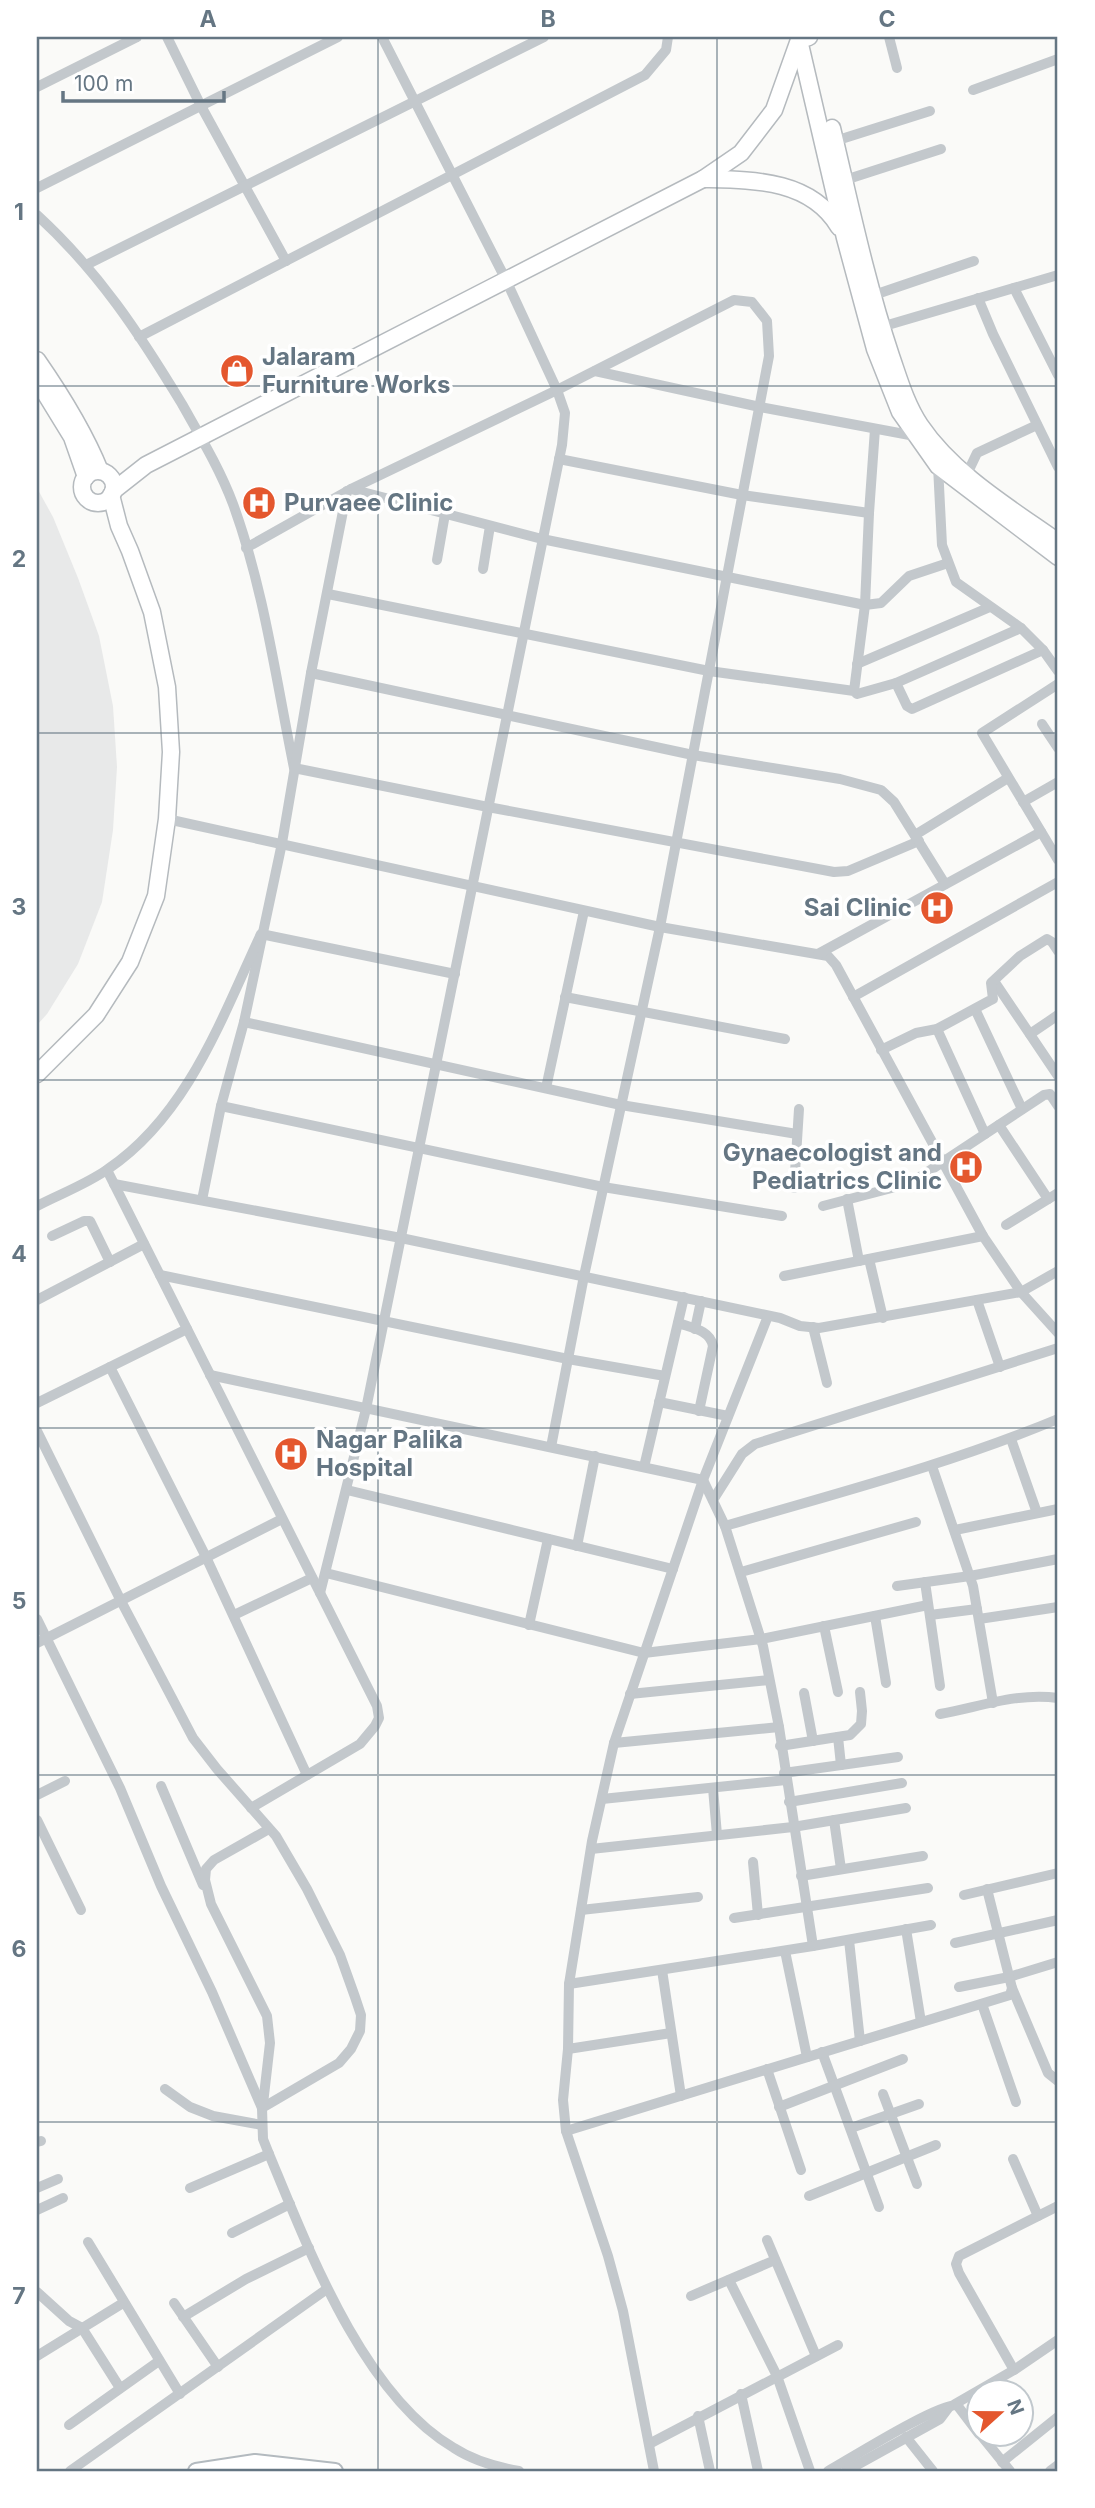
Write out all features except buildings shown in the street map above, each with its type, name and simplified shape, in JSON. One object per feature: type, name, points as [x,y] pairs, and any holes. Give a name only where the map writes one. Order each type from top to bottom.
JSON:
[{"type":"main road","points":[[804,38],[845,180],[851,236],[874,295],[874,349],[900,412],[938,466],[1058,558]]},
{"type":"main road","points":[[96,503],[105,501],[146,465],[703,179],[741,153],[774,110],[804,38]]},
{"type":"main road","points":[[804,38],[876,329],[920,425],[951,461],[1058,542]]},
{"type":"main road","points":[[703,179],[741,180],[791,188],[814,198],[851,236]]},
{"type":"main road","points":[[37,360],[83,434],[97,474]]},
{"type":"main road","points":[[37,380],[97,474],[113,482],[112,493],[119,526],[152,612],[167,687],[171,752],[167,818],[156,895],[130,962],[96,1016],[37,1074]]},
{"type":"main road","points":[[119,526],[96,503],[88,499],[83,492],[83,483],[97,474],[146,465]]},
{"type":"main road","points":[[196,2471],[255,2462],[335,2471]]},
{"type":"street","points":[[37,87],[137,37]]},
{"type":"street","points":[[167,37],[201,106],[286,261]]},
{"type":"street","points":[[37,188],[338,37]]},
{"type":"street","points":[[320,1593],[366,1409],[559,459],[565,413],[558,390],[506,280],[382,37]]},
{"type":"street","points":[[86,265],[544,37]]},
{"type":"street","points":[[139,337],[645,75],[666,50],[668,37]]},
{"type":"street","points":[[889,37],[897,68]]},
{"type":"street","points":[[973,90],[1058,59]]},
{"type":"street","points":[[835,141],[930,111]]},
{"type":"street","points":[[845,180],[940,149]]},
{"type":"street","points":[[37,215],[71,246],[112,296],[201,437],[232,503],[271,645],[294,768]]},
{"type":"street","points":[[874,295],[974,261]]},
{"type":"street","points":[[876,329],[1058,275]]},
{"type":"street","points":[[1014,288],[1058,375]]},
{"type":"street","points":[[978,298],[1058,467]]},
{"type":"street","points":[[246,548],[349,490],[558,390],[734,300],[751,302],[767,321],[769,356],[760,407],[660,927],[584,1276],[551,1447]]},
{"type":"street","points":[[594,371],[760,407],[915,436]]},
{"type":"street","points":[[967,474],[977,453],[1038,425]]},
{"type":"street","points":[[854,691],[865,605],[875,429]]},
{"type":"street","points":[[559,459],[743,495],[869,513]]},
{"type":"street","points":[[938,466],[942,545],[956,582],[1021,628],[1043,650],[1058,671]]},
{"type":"street","points":[[349,490],[542,539],[865,605],[881,603],[909,576],[948,564]]},
{"type":"street","points":[[202,1200],[282,843],[311,673],[349,490]]},
{"type":"street","points":[[437,560],[445,513]]},
{"type":"street","points":[[483,569],[491,526]]},
{"type":"street","points":[[328,594],[709,671],[862,694],[1021,628]]},
{"type":"street","points":[[857,664],[990,607]]},
{"type":"street","points":[[896,682],[906,706],[912,709],[1043,650]]},
{"type":"street","points":[[311,673],[693,755],[839,779],[881,790],[894,802],[944,884]]},
{"type":"street","points":[[1058,684],[984,730],[983,737],[1058,860]]},
{"type":"street","points":[[1042,724],[1058,748]]},
{"type":"street","points":[[294,768],[676,843],[841,872],[917,838],[1008,778]]},
{"type":"street","points":[[1023,802],[1058,782]]},
{"type":"street","points":[[167,818],[584,911],[818,954],[832,959],[983,1236],[1021,1292],[1058,1333]]},
{"type":"street","points":[[818,954],[1041,832]]},
{"type":"street","points":[[853,997],[1058,882]]},
{"type":"street","points":[[546,1088],[584,911]]},
{"type":"street","points":[[261,934],[454,974]]},
{"type":"street","points":[[37,1206],[107,1170],[136,1147],[166,1116],[208,1049],[261,934]]},
{"type":"street","points":[[881,1050],[913,1034],[937,1029],[993,999],[991,986],[994,981],[1020,956],[1047,939],[1058,951]]},
{"type":"street","points":[[994,981],[1030,1034],[1055,1063],[1058,1076]]},
{"type":"street","points":[[565,996],[785,1039]]},
{"type":"street","points":[[975,1009],[1022,1109]]},
{"type":"street","points":[[1030,1034],[1058,1015]]},
{"type":"street","points":[[244,1022],[621,1105],[797,1134]]},
{"type":"street","points":[[937,1029],[985,1134]]},
{"type":"street","points":[[823,1206],[903,1185],[920,1177],[1044,1095],[1049,1094],[1058,1106]]},
{"type":"street","points":[[221,1106],[603,1187],[782,1216]]},
{"type":"street","points":[[794,1188],[799,1109]]},
{"type":"street","points":[[999,1125],[1048,1199]]},
{"type":"street","points":[[107,1170],[377,1706],[379,1717],[369,1735],[359,1744],[251,1808]]},
{"type":"street","points":[[114,1184],[401,1238],[768,1315],[800,1326],[813,1327],[883,1318],[1021,1292],[1058,1271]]},
{"type":"street","points":[[1006,1225],[1058,1193]]},
{"type":"street","points":[[847,1199],[883,1318]]},
{"type":"street","points":[[52,1236],[84,1221],[90,1221],[110,1262]]},
{"type":"street","points":[[784,1276],[983,1236]]},
{"type":"street","points":[[37,1300],[144,1244]]},
{"type":"street","points":[[160,1275],[383,1322],[665,1376]]},
{"type":"street","points":[[644,1467],[684,1297]]},
{"type":"street","points":[[977,1300],[1000,1367]]},
{"type":"street","points":[[695,1329],[701,1301]]},
{"type":"street","points":[[654,2471],[623,2311],[608,2256],[566,2131],[563,2100],[568,2049],[569,1984],[590,1849],[614,1743],[703,1480],[768,1315]]},
{"type":"street","points":[[678,1323],[707,1334],[713,1346],[699,1410]]},
{"type":"street","points":[[813,1327],[827,1382]]},
{"type":"street","points":[[37,1403],[187,1329]]},
{"type":"street","points":[[713,1500],[741,1454],[755,1444],[1058,1348]]},
{"type":"street","points":[[110,1367],[206,1557],[307,1775]]},
{"type":"street","points":[[209,1375],[703,1480]]},
{"type":"street","points":[[659,1402],[728,1416]]},
{"type":"street","points":[[725,1526],[932,1466],[1058,1419]]},
{"type":"street","points":[[37,1431],[121,1601],[193,1738],[269,1829],[307,1889],[340,1955],[361,2015],[360,2031],[351,2049],[339,2063],[262,2108]]},
{"type":"street","points":[[1011,1438],[1037,1513]]},
{"type":"street","points":[[577,1546],[595,1457]]},
{"type":"street","points":[[932,1466],[970,1576],[993,1703]]},
{"type":"street","points":[[703,1480],[725,1526],[761,1639],[779,1727],[813,1946]]},
{"type":"street","points":[[347,1490],[673,1569]]},
{"type":"street","points":[[955,1530],[1058,1508]]},
{"type":"street","points":[[42,1640],[282,1519]]},
{"type":"street","points":[[741,1572],[916,1522]]},
{"type":"street","points":[[529,1625],[548,1539]]},
{"type":"street","points":[[897,1586],[970,1576],[1058,1559]]},
{"type":"street","points":[[326,1573],[644,1653],[761,1639],[875,1615],[929,1610],[978,1614],[1058,1607]]},
{"type":"street","points":[[234,1615],[312,1578]]},
{"type":"street","points":[[925,1582],[940,1686]]},
{"type":"street","points":[[875,1615],[886,1684]]},
{"type":"street","points":[[37,1619],[42,1640],[125,1800],[262,2108]]},
{"type":"street","points":[[824,1626],[838,1692]]},
{"type":"street","points":[[630,1694],[769,1680]]},
{"type":"street","points":[[780,1746],[850,1735],[861,1724],[860,1692]]},
{"type":"street","points":[[804,1693],[813,1741]]},
{"type":"street","points":[[940,1714],[1040,1695],[1058,1698]]},
{"type":"street","points":[[614,1743],[779,1727]]},
{"type":"street","points":[[838,1737],[841,1765]]},
{"type":"street","points":[[602,1799],[713,1788],[898,1757]]},
{"type":"street","points":[[37,1795],[65,1781]]},
{"type":"street","points":[[789,1802],[902,1783]]},
{"type":"street","points":[[161,1786],[211,1904],[267,2015],[270,2043],[262,2125],[269,2154],[327,2289],[384,2384],[420,2423],[453,2448],[490,2466],[519,2471]]},
{"type":"street","points":[[713,1788],[718,1835]]},
{"type":"street","points":[[590,1849],[793,1827],[906,1808]]},
{"type":"street","points":[[37,1820],[81,1910]]},
{"type":"street","points":[[834,1820],[841,1869]]},
{"type":"street","points":[[211,1904],[205,1880],[206,1869],[214,1860],[269,1829]]},
{"type":"street","points":[[801,1876],[923,1856]]},
{"type":"street","points":[[753,1862],[758,1914]]},
{"type":"street","points":[[964,1895],[1058,1873]]},
{"type":"street","points":[[734,1918],[928,1888]]},
{"type":"street","points":[[987,1889],[1010,1982],[1048,2073],[1058,2081]]},
{"type":"street","points":[[581,1910],[698,1897]]},
{"type":"street","points":[[955,1943],[1058,1920]]},
{"type":"street","points":[[569,1984],[785,1951],[931,1924]]},
{"type":"street","points":[[906,1929],[921,2022]]},
{"type":"street","points":[[849,1940],[860,2041]]},
{"type":"street","points":[[785,1951],[807,2057]]},
{"type":"street","points":[[959,1987],[1010,1982],[1058,1962]]},
{"type":"street","points":[[662,1969],[681,2096]]},
{"type":"street","points":[[566,2131],[1010,1995],[1010,1982]]},
{"type":"street","points":[[982,2004],[1016,2102]]},
{"type":"street","points":[[568,2049],[671,2033]]},
{"type":"street","points":[[822,2052],[879,2207]]},
{"type":"street","points":[[779,2107],[903,2060]]},
{"type":"street","points":[[767,2069],[801,2169]]},
{"type":"street","points":[[165,2089],[190,2107],[213,2116],[262,2125]]},
{"type":"street","points":[[883,2094],[917,2184]]},
{"type":"street","points":[[850,2128],[919,2104]]},
{"type":"street","points":[[810,2196],[936,2146]]},
{"type":"street","points":[[190,2188],[269,2154]]},
{"type":"street","points":[[1013,2159],[1038,2216]]},
{"type":"street","points":[[37,2188],[58,2179]]},
{"type":"street","points":[[37,2210],[63,2198]]},
{"type":"street","points":[[232,2233],[290,2204]]},
{"type":"street","points":[[1014,2370],[956,2264],[959,2256],[1058,2206]]},
{"type":"street","points":[[767,2240],[817,2356]]},
{"type":"street","points":[[88,2242],[180,2394]]},
{"type":"street","points":[[183,2317],[246,2279],[309,2248]]},
{"type":"street","points":[[691,2296],[775,2260]]},
{"type":"street","points":[[729,2280],[777,2376],[810,2471]]},
{"type":"street","points":[[70,2471],[327,2289]]},
{"type":"street","points":[[37,2292],[68,2321],[82,2328],[120,2388]]},
{"type":"street","points":[[37,2356],[123,2303]]},
{"type":"street","points":[[174,2303],[218,2367]]},
{"type":"street","points":[[828,2471],[934,2411],[953,2405],[1014,2370],[1058,2340]]},
{"type":"street","points":[[649,2444],[698,2416],[838,2346]]},
{"type":"street","points":[[69,2425],[159,2361]]},
{"type":"street","points":[[741,2394],[758,2471]]},
{"type":"street","points":[[953,2405],[965,2418]]},
{"type":"street","points":[[846,2471],[863,2467],[906,2437],[940,2420],[953,2405]]},
{"type":"street","points":[[698,2416],[710,2471]]},
{"type":"street","points":[[1002,2462],[1058,2417]]},
{"type":"street","points":[[906,2437],[933,2471]]},
{"type":"street","points":[[991,2448],[1010,2471]]},
{"type":"street","points":[[1050,2471],[1058,2465]]},
{"type":"shaded area","points":[[37,488],[53,517],[99,636],[113,706],[117,767],[113,830],[102,902],[78,964],[47,1014],[37,1025]]},
{"type":"place","name":"Jalaram Furniture Works","points":[[237,371]]},
{"type":"place","name":"Purvaee Clinic","points":[[259,503]]},
{"type":"place","name":"Sai Clinic","points":[[937,908]]},
{"type":"place","name":"Gynaecologist and Pediatrics Clinic","points":[[966,1167]]},
{"type":"place","name":"Nagar Palika Hospital","points":[[291,1454]]}]
